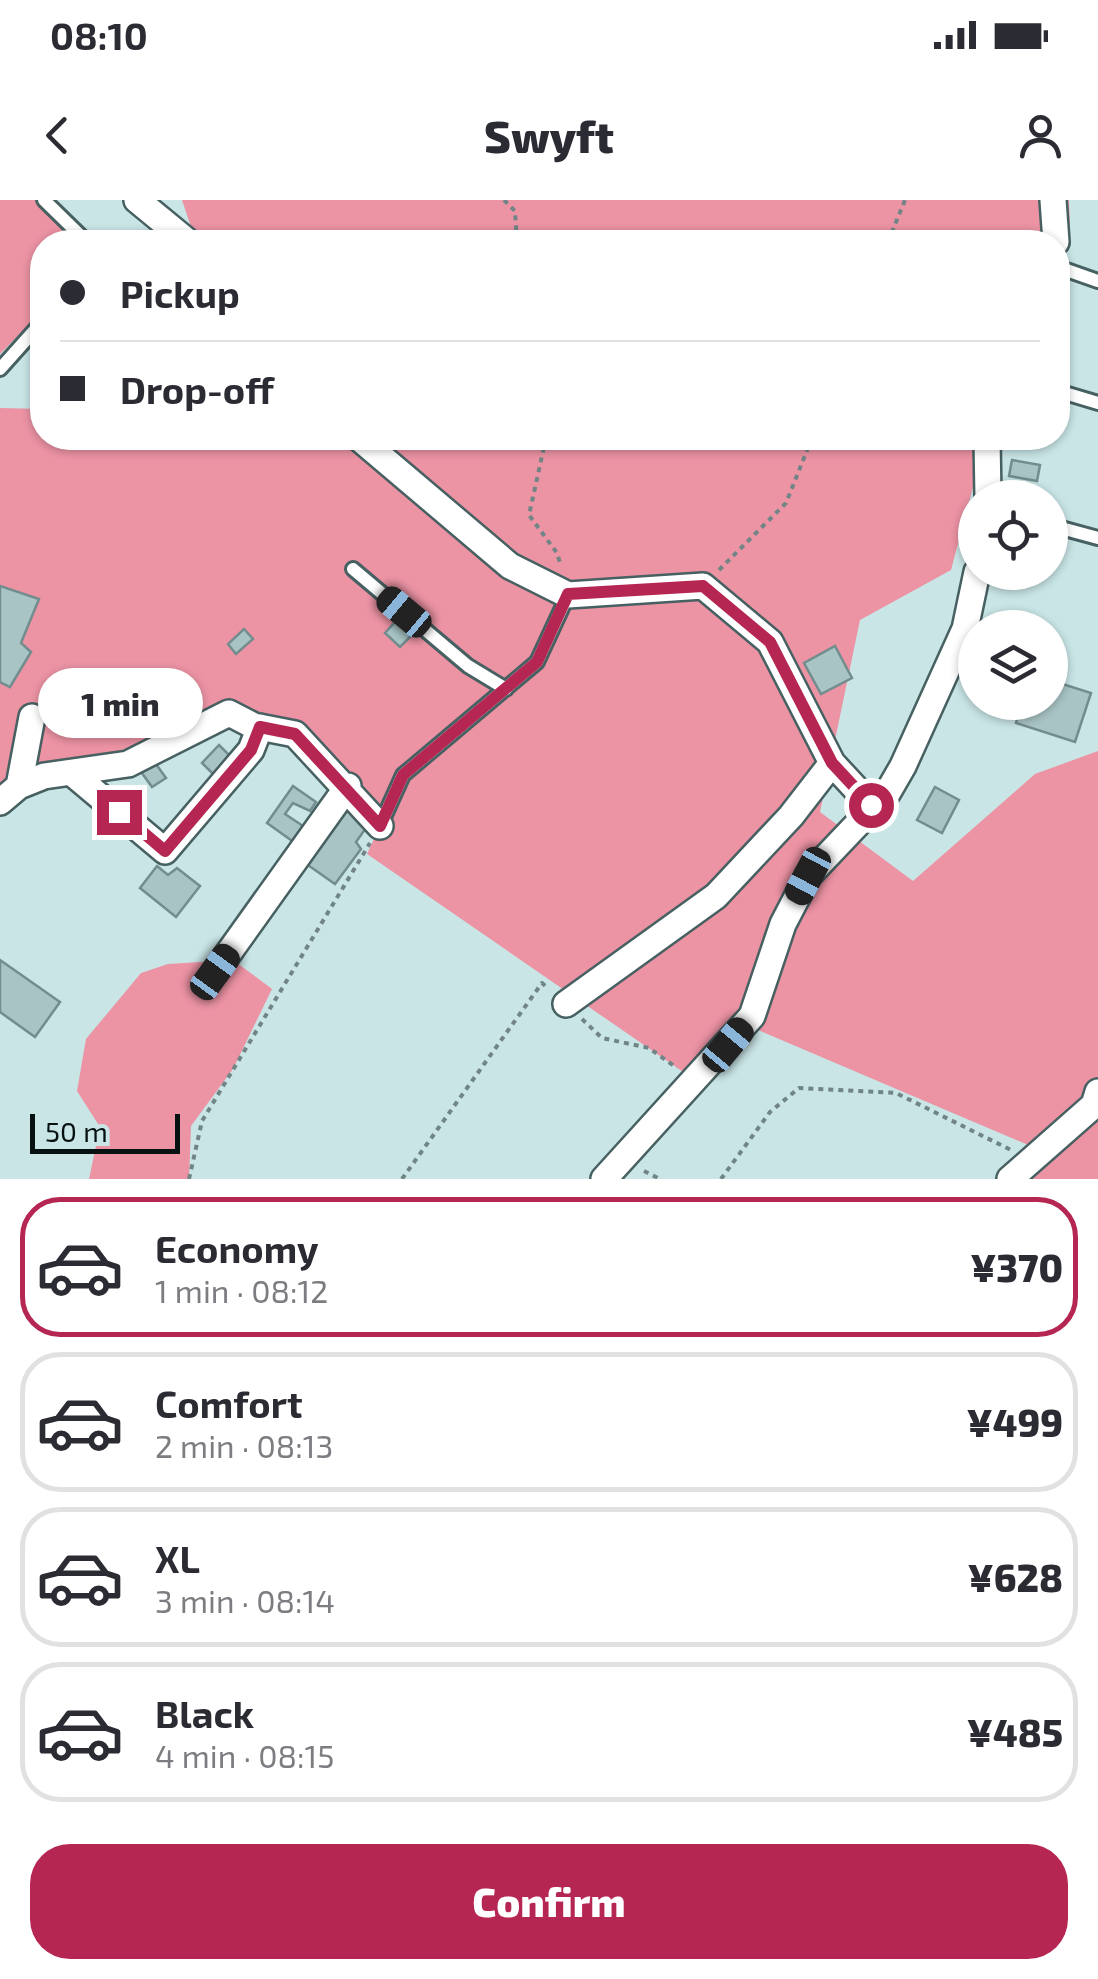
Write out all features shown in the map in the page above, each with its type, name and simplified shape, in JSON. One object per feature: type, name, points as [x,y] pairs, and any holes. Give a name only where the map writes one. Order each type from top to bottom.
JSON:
[{"type":"street","points":[[137,200],[173,230]]},
{"type":"street","points":[[1053,200],[1055,230]]},
{"type":"street","points":[[373,450],[510,566],[568,594],[703,586],[770,642],[832,763],[871,805]]},
{"type":"street","points":[[988,450],[988,480]]},
{"type":"street","points":[[604,1179],[752,1016],[783,924],[808,876],[871,805],[888,792],[965,629],[974,590]]},
{"type":"street","points":[[10,794],[44,776],[128,764],[229,713],[260,727],[295,734],[348,786],[380,826]]},
{"type":"street","points":[[10,794],[32,717]]},
{"type":"street","points":[[72,774],[165,851],[251,750],[260,727]]},
{"type":"street","points":[[566,1004],[716,896],[791,816],[832,763]]},
{"type":"street","points":[[215,972],[348,786]]},
{"type":"street","points":[[1019,1170],[1094,1105],[1098,1092]]},
{"type":"lane","points":[[44,200],[75,230]]},
{"type":"lane","points":[[1070,271],[1098,281]]},
{"type":"lane","points":[[0,369],[30,335]]},
{"type":"lane","points":[[1070,395],[1098,403]]},
{"type":"lane","points":[[1068,530],[1098,538]]},
{"type":"lane","points":[[353,569],[468,666],[506,689]]},
{"type":"lane","points":[[380,826],[403,775],[537,662],[568,594]]},
{"type":"path","points":[[504,200],[515,211],[516,230]]},
{"type":"path","points":[[893,230],[906,200]]},
{"type":"path","points":[[543,450],[529,515],[557,553],[568,594]]},
{"type":"path","points":[[703,586],[786,503],[807,450]]},
{"type":"path","points":[[189,1179],[202,1122],[380,826]]},
{"type":"path","points":[[402,1179],[542,983],[602,1038],[649,1048],[695,1080]]},
{"type":"path","points":[[722,1179],[770,1112],[799,1088],[896,1093],[982,1132],[1019,1170]]},
{"type":"shaded area","points":[[0,200],[44,200],[70,230],[30,230],[30,323],[0,354]]},
{"type":"shaded area","points":[[182,200],[1069,200],[1070,229],[1070,230],[192,230]]},
{"type":"shaded area","points":[[0,408],[30,409],[30,450],[983,450],[975,480],[958,480],[958,544],[951,570],[860,620],[820,812],[913,881],[1035,774],[1098,751],[1098,1179],[998,1179],[1040,1150],[737,1021],[689,1076],[367,854],[380,826],[249,707],[31,781],[0,801]]},
{"type":"shaded area","points":[[233,960],[272,989],[233,1069],[191,1126],[189,1179],[89,1179],[100,1127],[77,1091],[86,1039],[141,973],[168,964]]},
{"type":"building","points":[[1012,460],[1040,465],[1037,480],[1009,476]]},
{"type":"building","points":[[0,586],[39,599],[21,643],[31,652],[10,687],[0,682]]},
{"type":"building","points":[[397,620],[413,634],[400,647],[385,633]]},
{"type":"building","points":[[244,629],[253,639],[236,654],[228,644]]},
{"type":"building","points":[[835,646],[852,678],[821,694],[804,663]]},
{"type":"building","points":[[1068,686],[1091,693],[1075,742],[1016,723],[1068,720]]},
{"type":"building","points":[[219,745],[232,758],[214,775],[202,763]]},
{"type":"building","points":[[153,760],[166,778],[152,787],[139,769]]},
{"type":"building","points":[[293,786],[316,802],[310,811],[293,803],[285,814],[306,828],[295,843],[267,823]]},
{"type":"building","points":[[935,787],[959,800],[942,833],[917,820]]},
{"type":"building","points":[[348,804],[371,821],[356,842],[361,849],[335,884],[305,863]]},
{"type":"building","points":[[157,866],[168,875],[177,868],[200,886],[176,917],[140,888]]},
{"type":"building","points":[[0,960],[60,1002],[35,1037],[0,1012]]},
{"type":"route","points":[[119,812],[165,851],[251,750],[260,727],[295,734],[348,786],[380,826],[403,775],[537,662],[568,594],[703,586],[770,642],[832,763],[871,805]]}]
